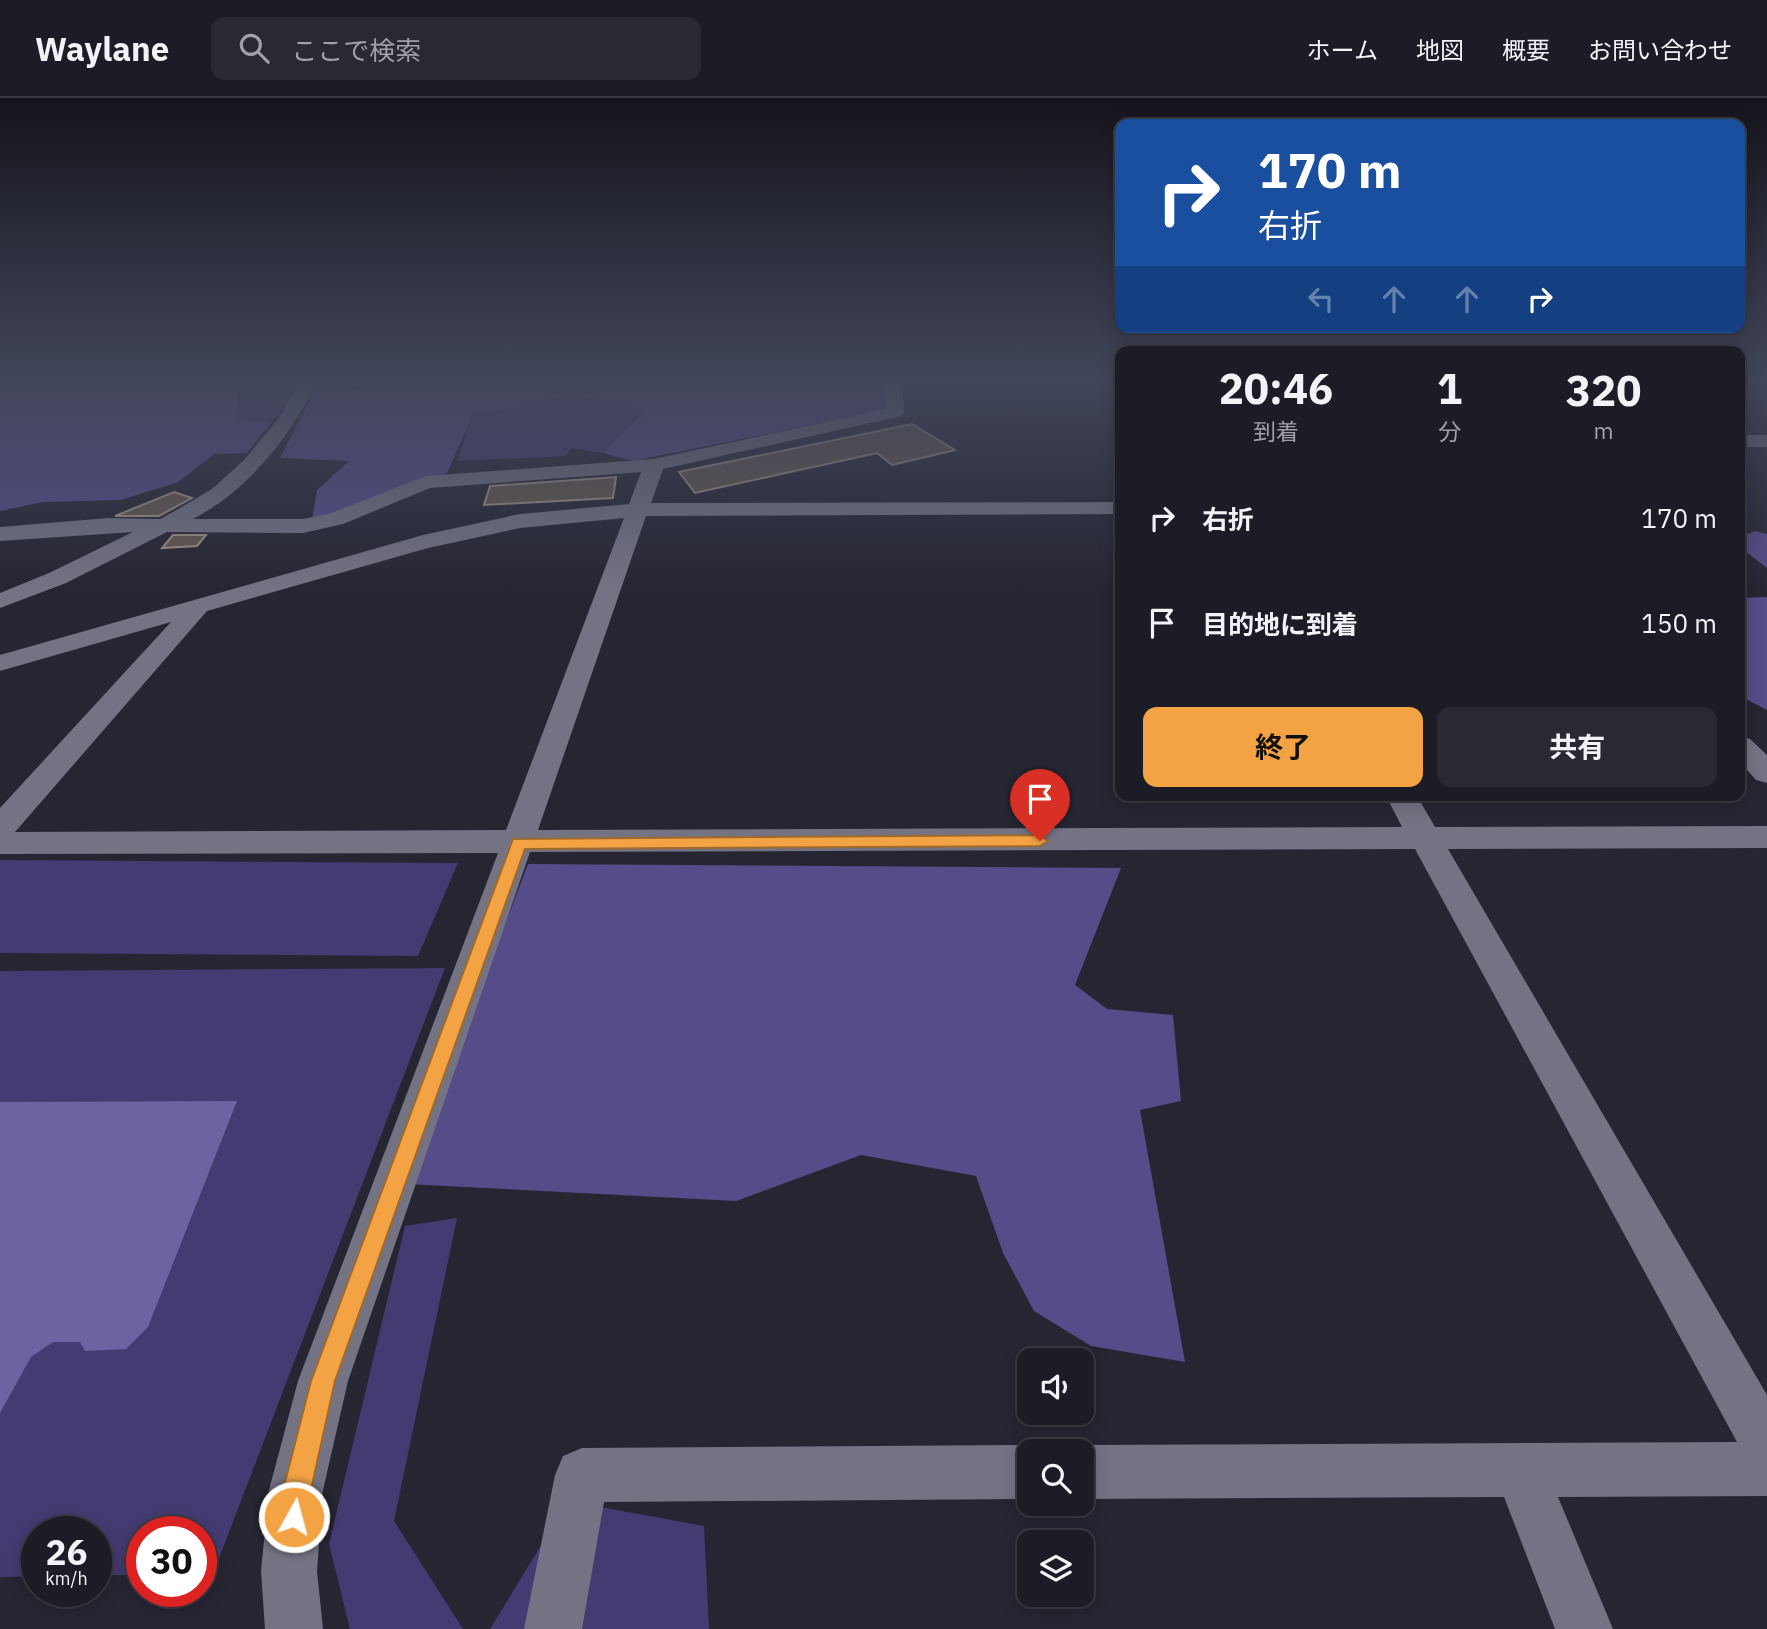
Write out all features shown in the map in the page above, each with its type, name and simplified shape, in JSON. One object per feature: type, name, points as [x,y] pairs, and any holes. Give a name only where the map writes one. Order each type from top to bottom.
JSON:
[{"type":"street","points":[[0,601],[46,585],[166,524],[227,488],[263,448]]},
{"type":"street","points":[[0,534],[108,525],[303,526],[344,516],[426,482],[654,465],[729,448]]},
{"type":"street","points":[[294,1629],[289,1571],[296,1490],[323,1381],[519,843],[558,723],[654,465]]},
{"type":"street","points":[[0,663],[459,534],[520,521],[638,510],[1115,508]]},
{"type":"street","points":[[0,828],[198,607]]},
{"type":"street","points":[[1745,750],[1767,772]]},
{"type":"street","points":[[1404,801],[1767,1445]]},
{"type":"street","points":[[0,843],[1767,836]]},
{"type":"street","points":[[1520,1469],[1584,1629]]},
{"type":"street","points":[[1094,1472],[1767,1469]]},
{"type":"street","points":[[553,1629],[582,1475],[1017,1472]]},
{"type":"shaded area","points":[[0,448],[251,448],[247,453],[214,454],[178,482],[121,500],[43,502],[0,511]]},
{"type":"shaded area","points":[[285,448],[458,448],[447,473],[359,507],[312,519],[317,490],[349,461],[280,458]]},
{"type":"shaded area","points":[[461,448],[571,448],[566,456],[457,461]]},
{"type":"shaded area","points":[[574,448],[608,448],[603,453]]},
{"type":"shaded area","points":[[608,448],[695,448],[633,461],[603,453]]},
{"type":"shaded area","points":[[1755,531],[1767,534],[1767,568],[1745,551],[1745,535]]},
{"type":"shaded area","points":[[1767,597],[1767,710],[1745,699],[1745,598]]},
{"type":"shaded area","points":[[0,860],[458,863],[418,956],[0,953]]},
{"type":"shaded area","points":[[528,864],[1121,868],[1075,985],[1107,1009],[1173,1015],[1181,1101],[1140,1110],[1185,1362],[1091,1346],[1034,1311],[1003,1253],[976,1176],[861,1155],[736,1201],[406,1184]]},
{"type":"shaded area","points":[[445,968],[217,1564],[217,1516],[126,1516],[126,1575],[112,1575],[112,1516],[21,1516],[21,1576],[0,1577],[0,971]]},
{"type":"shaded area","points":[[237,1101],[148,1327],[126,1349],[85,1351],[80,1342],[53,1342],[31,1357],[0,1413],[0,1102]]},
{"type":"shaded area","points":[[457,1218],[394,1521],[463,1629],[350,1629],[329,1544],[405,1226]]},
{"type":"shaded area","points":[[568,1501],[704,1526],[709,1629],[490,1629]]},
{"type":"building","points":[[793,448],[955,450],[892,465],[877,453],[695,493],[679,472]]},
{"type":"building","points":[[616,477],[613,498],[484,505],[490,486]]},
{"type":"building","points":[[174,492],[192,498],[159,516],[115,516]]},
{"type":"building","points":[[173,535],[206,535],[197,546],[162,548]]},
{"type":"route","points":[[294,1517],[296,1490],[323,1381],[519,843],[1040,841]]}]
